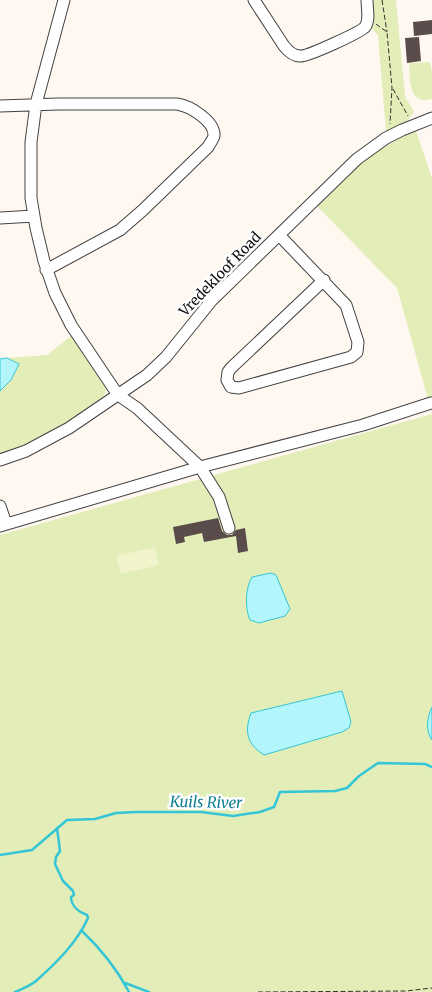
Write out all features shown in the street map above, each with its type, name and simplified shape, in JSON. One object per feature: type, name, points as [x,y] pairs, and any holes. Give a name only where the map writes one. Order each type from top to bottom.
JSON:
[{"type":"street","points":[[64,0],[36,104],[30,161],[34,216],[46,270],[71,325],[118,395],[137,408],[200,467],[219,497],[229,528]]},
{"type":"street","points":[[254,0],[284,46],[289,52],[300,56],[313,54],[362,31],[366,26],[367,0]]},
{"type":"street","points":[[0,106],[36,104],[185,105],[197,112],[212,127],[214,135],[208,147],[120,230],[46,270]]},
{"type":"street","name":"Vredekloof Road","points":[[0,460],[26,451],[55,436],[118,395],[156,367],[212,300],[357,159],[390,136],[432,118]]},
{"type":"street","points":[[0,218],[34,216]]},
{"type":"street","points":[[279,235],[324,280],[346,304],[358,342],[357,352],[350,357],[239,388],[232,387],[227,380],[228,372],[231,368],[324,280]]},
{"type":"street","points":[[0,506],[3,525],[200,467],[363,425],[431,403]]},
{"type":"path","points":[[382,0],[388,32],[392,88],[390,136]]},
{"type":"path","points":[[367,18],[388,32]]},
{"type":"path","points":[[392,88],[413,125]]},
{"type":"path","points":[[258,992],[406,991],[432,988]]},
{"type":"green space","points":[[370,0],[396,0],[405,96],[414,112],[407,121],[386,132],[378,35],[370,27]]},
{"type":"green space","points":[[430,62],[432,99],[418,99],[414,95],[410,83],[409,63]]},
{"type":"green space","points":[[416,131],[432,178],[432,398],[428,399],[397,288],[317,206],[362,163],[387,145]]},
{"type":"green space","points":[[71,336],[104,386],[106,390],[104,396],[83,413],[55,429],[26,444],[0,453],[0,391],[11,380],[19,364],[7,358],[47,355]]},
{"type":"green space","points":[[432,414],[432,992],[0,992],[0,535]]},
{"type":"green space","points":[[155,547],[159,565],[121,574],[116,556]]},
{"type":"water","points":[[7,358],[19,364],[11,380],[0,391],[0,359]]},
{"type":"water","points":[[271,573],[276,575],[290,609],[285,616],[259,623],[250,620],[246,598],[252,577]]},
{"type":"water","points":[[342,691],[351,722],[349,728],[342,732],[264,755],[258,751],[248,737],[251,713]]},
{"type":"water","points":[[432,707],[432,740],[428,732],[428,724]]},
{"type":"building","points":[[432,20],[432,34],[414,36],[413,22]]},
{"type":"building","points":[[419,37],[421,61],[407,63],[405,38]]},
{"type":"building","points":[[218,518],[222,531],[227,535],[232,535],[236,530],[245,528],[248,551],[238,553],[236,536],[204,542],[202,533],[184,537],[185,542],[176,544],[173,527]]},
{"type":"waterway","name":"Kuils River","points":[[0,855],[32,850],[67,820],[95,819],[116,813],[136,812],[201,812],[233,816],[260,812],[274,807],[280,792],[335,791],[347,788],[359,776],[378,763],[425,764],[432,767]]},
{"type":"waterway","points":[[15,992],[34,983],[58,960],[78,936],[88,918],[87,915],[74,906],[71,900],[71,897],[74,895],[73,891],[63,881],[55,864],[56,857],[60,851],[57,828]]},
{"type":"waterway","points":[[81,930],[108,959],[129,992]]},
{"type":"waterway","points":[[125,983],[149,992]]}]
